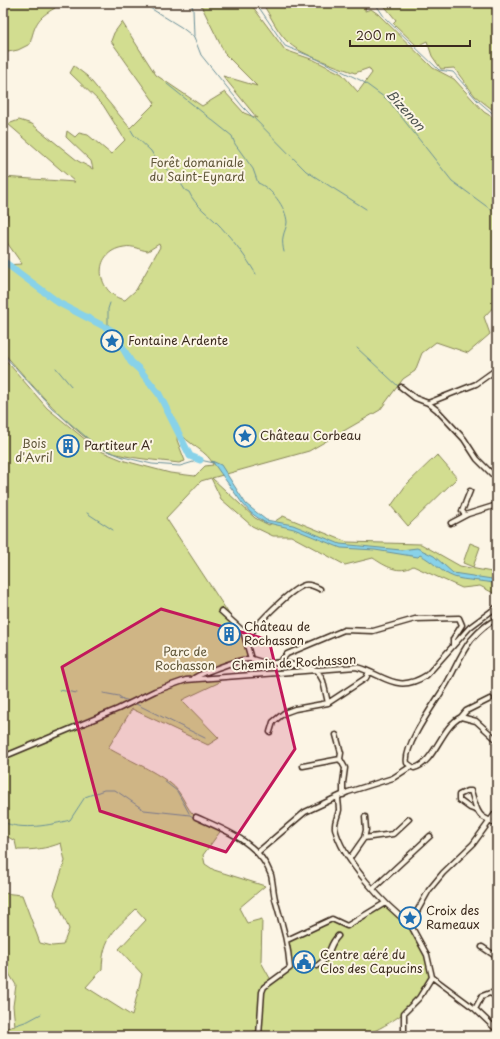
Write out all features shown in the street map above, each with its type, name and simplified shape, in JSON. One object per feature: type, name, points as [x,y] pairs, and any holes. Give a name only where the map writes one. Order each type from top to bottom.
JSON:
[{"type":"street","points":[[428,403],[476,384],[497,370]]},
{"type":"street","points":[[401,387],[415,398],[428,403],[453,426],[477,459],[497,478]]},
{"type":"street","points":[[465,516],[462,511],[470,491]]},
{"type":"street","points":[[451,523],[465,516],[497,505]]},
{"type":"street","points":[[247,641],[250,633],[256,625],[298,588],[308,585],[320,589]]},
{"type":"street","name":"Chemin de Rochasson","points":[[3,757],[118,709],[155,691],[194,678],[356,667],[385,680],[397,683],[420,680],[428,675],[470,627],[497,607]]},
{"type":"street","points":[[221,612],[240,627],[247,641],[251,659]]},
{"type":"street","points":[[280,662],[287,654],[344,630],[373,631],[412,619],[428,617],[457,617],[460,620],[461,627],[453,639],[453,646]]},
{"type":"street","points":[[410,767],[406,760],[428,711],[447,683],[471,640],[489,622],[497,620]]},
{"type":"street","points":[[194,678],[202,673],[251,659],[263,663],[280,662],[317,670],[323,681],[328,703]]},
{"type":"street","points":[[270,732],[273,722],[284,713],[294,709],[328,703],[366,678],[369,672]]},
{"type":"street","points":[[258,852],[302,814],[343,795],[389,780],[410,767],[419,767],[424,764],[448,728],[466,711],[490,699]]},
{"type":"street","points":[[461,717],[476,721],[497,740]]},
{"type":"street","points":[[336,735],[341,753],[340,759],[345,768],[342,790],[343,795]]},
{"type":"street","points":[[303,766],[340,759]]},
{"type":"street","points":[[478,811],[470,808],[459,800],[459,796],[467,791],[471,791],[478,811],[483,817],[490,819],[497,825]]},
{"type":"street","points":[[338,798],[339,810],[334,827],[350,858],[385,903],[410,924],[427,956],[432,977],[475,1009],[497,1030]]},
{"type":"street","points":[[410,924],[429,890],[443,873],[473,844],[497,810]]},
{"type":"street","points":[[350,858],[364,838],[366,830],[365,816]]},
{"type":"street","points":[[196,817],[230,832],[258,852],[271,875],[275,899],[287,940],[290,968],[264,987],[262,992],[259,1035],[252,1036]]},
{"type":"street","points":[[364,838],[393,834],[409,819]]},
{"type":"street","points":[[373,889],[430,836]]},
{"type":"street","points":[[497,880],[497,892]]},
{"type":"street","points":[[287,940],[332,919],[347,926],[385,903]]},
{"type":"street","points":[[317,966],[329,954],[331,945],[338,936]]},
{"type":"street","points":[[482,947],[497,958]]},
{"type":"street","points":[[404,1036],[404,1013],[419,998],[432,977]]},
{"type":"street","points":[[475,1009],[482,996],[490,993],[497,997]]},
{"type":"highlighted area","points":[[161,609],[269,640],[295,749],[226,852],[100,811],[62,667]]},
{"type":"green space","points":[[3,3],[52,3],[55,8],[44,15],[35,26],[30,44],[18,50],[3,53]]},
{"type":"green space","points":[[200,3],[250,3],[285,50],[314,60],[342,74],[358,92],[372,73],[369,68],[355,73],[321,60],[296,48],[282,35],[262,3],[366,3],[365,11],[371,9],[378,14],[433,68],[454,79],[484,112],[497,120],[497,303],[484,317],[490,334],[468,353],[436,342],[422,353],[415,371],[403,379],[380,410],[309,451],[212,478],[255,518],[269,525],[283,516],[347,542],[421,544],[460,566],[497,573],[497,595],[480,586],[462,588],[413,566],[408,569],[397,570],[382,564],[373,558],[345,565],[291,536],[273,536],[252,526],[221,499],[211,478],[201,481],[166,518],[233,620],[240,627],[251,659],[222,667],[194,678],[223,677],[218,683],[182,700],[219,738],[208,745],[132,709],[108,748],[163,778],[177,790],[195,816],[222,829],[203,855],[205,864],[214,870],[265,886],[239,908],[247,923],[262,919],[261,962],[271,980],[290,970],[287,940],[332,919],[347,926],[385,903],[410,924],[422,945],[432,977],[420,997],[404,1013],[385,1026],[364,1036],[3,1036],[3,1029],[15,1026],[13,1006],[16,985],[3,966],[3,893],[22,895],[40,943],[52,946],[63,945],[69,929],[54,894],[65,861],[61,843],[39,849],[17,850],[15,841],[8,837],[3,838],[3,357],[47,408],[98,450],[125,461],[170,473],[195,476],[205,466],[213,465],[211,460],[203,452],[187,440],[178,430],[177,440],[185,461],[179,463],[125,456],[107,451],[95,445],[67,422],[52,407],[3,352],[3,265],[22,264],[3,237],[8,213],[3,209],[3,177],[75,182],[8,124],[19,120],[32,124],[78,161],[93,169],[91,161],[66,137],[67,131],[75,137],[79,133],[88,135],[111,154],[125,140],[103,105],[70,73],[74,66],[87,76],[130,128],[155,103],[111,41],[114,33],[122,22],[156,75],[202,106],[225,92],[244,113],[257,118],[223,76],[257,86],[225,54]],"holes":[[[159,244],[160,247],[136,290],[125,300],[108,290],[103,282],[101,274],[102,265],[106,257],[113,251],[124,247],[148,251]],[[136,909],[146,920],[119,949],[142,974],[132,1016],[86,987],[102,969],[105,949],[112,934]]]},
{"type":"green space","points":[[382,3],[497,3],[497,113],[475,96],[454,68],[441,69],[432,56],[427,41],[417,46],[393,23],[396,20]]},
{"type":"green space","points":[[437,455],[457,478],[408,526],[391,506],[406,485]]},
{"type":"green space","points":[[470,543],[480,547],[473,567],[463,563]]},
{"type":"water","points":[[212,461],[221,465],[246,504],[266,520],[293,525],[340,544],[401,550],[417,548],[434,556],[453,573],[497,580],[497,584],[454,577],[420,555],[418,557],[375,550],[341,548],[294,529],[264,522],[251,513],[242,503]]},
{"type":"waterway","points":[[142,3],[181,27],[194,37],[201,55],[243,107],[306,171],[366,209]]},
{"type":"waterway","points":[[191,3],[193,9],[194,36]]},
{"type":"waterway","name":"Bizenon","points":[[256,3],[285,46],[317,59],[362,81],[388,100],[452,181],[497,214]]},
{"type":"waterway","points":[[375,3],[385,18],[439,70],[453,72],[477,100],[497,117]]},
{"type":"waterway","points":[[167,84],[232,136],[235,144],[253,169],[258,183],[268,189],[281,204],[287,222],[283,235],[284,252]]},
{"type":"waterway","name":"Bizenon","points":[[131,130],[134,135],[151,151],[158,163],[177,177],[195,202],[216,222],[240,249],[256,274]]},
{"type":"waterway","points":[[3,261],[59,303],[113,331],[131,362],[139,369],[159,394],[190,456],[200,460]]},
{"type":"waterway","points":[[108,328],[108,309],[110,303]]},
{"type":"waterway","points":[[357,348],[399,387]]},
{"type":"waterway","points":[[3,354],[52,408],[98,447],[123,457],[152,464],[180,466],[200,460],[214,463]]},
{"type":"waterway","points":[[56,368],[71,386]]},
{"type":"waterway","points":[[87,513],[113,530]]},
{"type":"waterway","points":[[59,690],[77,693]]},
{"type":"waterway","points":[[103,693],[119,696],[123,699]]},
{"type":"waterway","points":[[119,698],[130,701]]},
{"type":"waterway","points":[[134,703],[205,738]]},
{"type":"waterway","points":[[164,781],[177,791],[189,813]]},
{"type":"waterway","points":[[3,822],[11,825],[28,827],[54,824],[70,820],[85,797],[104,790],[115,790],[144,810],[190,815],[199,821]]},
{"type":"waterway","points":[[335,817],[337,806]]},
{"type":"waterway","points":[[202,822],[218,829]]},
{"type":"waterway","points":[[257,1027],[262,985]]},
{"type":"waterway","points":[[16,1025],[41,1014]]},
{"type":"place","name":"Fontaine Ardente","points":[[112,341]]},
{"type":"place","name":"Château Corbeau","points":[[245,436]]},
{"type":"place","name":"Partiteur A'","points":[[68,446]]},
{"type":"place","name":"Château de Rochasson","points":[[229,634]]},
{"type":"place","name":"Croix des Rameaux","points":[[410,918]]},
{"type":"place","name":"Centre aéré du Clos des Capucins","points":[[304,962]]},
{"type":"park label","name":"Forêt domaniale du Saint-Eynard","points":[[197,170]]},
{"type":"park label","name":"Bois d'Avril","points":[[34,451]]},
{"type":"park label","name":"Parc de Rochasson","points":[[185,659]]}]
